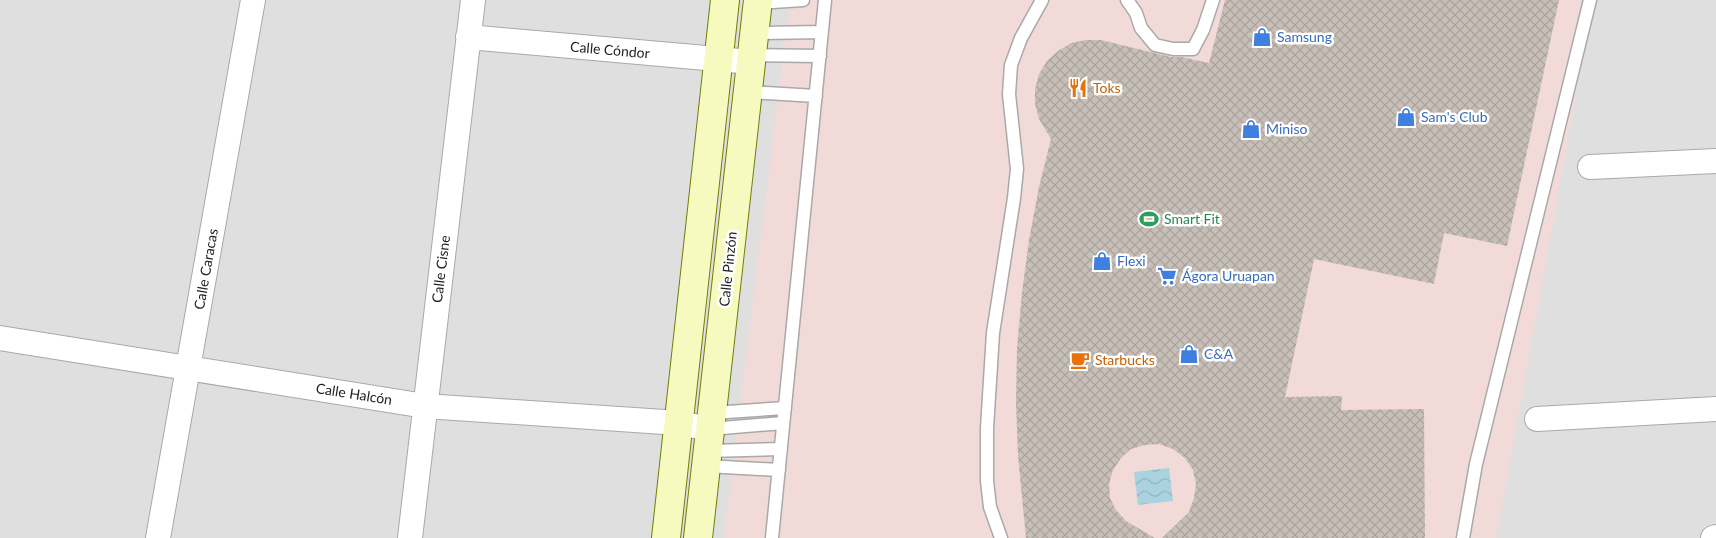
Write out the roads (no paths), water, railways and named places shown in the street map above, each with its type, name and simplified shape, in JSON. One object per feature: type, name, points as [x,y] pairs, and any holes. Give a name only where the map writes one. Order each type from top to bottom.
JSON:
[{"type":"main road","points":[[666,538],[725,0]]},
{"type":"main road","name":"Calle Pinzón","points":[[698,538],[758,2]]},
{"type":"street","name":"Calle Caracas","points":[[158,538],[254,0]]},
{"type":"street","name":"Calle Cisne","points":[[410,538],[473,0]]},
{"type":"street","name":"Calle Cóndor","points":[[468,37],[718,60],[752,50]]},
{"type":"street","points":[[1590,167],[1716,161]]},
{"type":"street","name":"Calle Halcón","points":[[0,338],[425,406],[679,423],[709,440]]},
{"type":"street","points":[[1537,419],[1716,409]]},
{"type":"lane","points":[[758,2],[803,0]]},
{"type":"lane","points":[[772,538],[825,0]]},
{"type":"lane","points":[[1001,538],[990,507],[987,481],[987,428],[993,333],[1017,169],[1009,94],[1012,65],[1021,38],[1042,0]]},
{"type":"lane","points":[[1126,0],[1136,13],[1141,28],[1155,44],[1173,48],[1193,49],[1203,30],[1213,0]]},
{"type":"lane","points":[[1463,538],[1476,464],[1590,0]]},
{"type":"lane","points":[[752,50],[822,32]]},
{"type":"lane","points":[[752,50],[820,56]]},
{"type":"lane","points":[[748,92],[816,96]]},
{"type":"lane","points":[[709,440],[785,408]]},
{"type":"lane","points":[[709,440],[783,423]]},
{"type":"lane","points":[[709,440],[781,449]]},
{"type":"lane","points":[[709,440],[779,470]]},
{"type":"water","points":[[1169,468],[1173,501],[1138,505],[1134,472]]},
{"type":"place","name":"Samsung","points":[[1262,37]]},
{"type":"place","name":"Toks","points":[[1078,88]]},
{"type":"place","name":"Sam's Club","points":[[1406,117]]},
{"type":"place","name":"Miniso","points":[[1251,129]]},
{"type":"place","name":"Smart Fit","points":[[1149,219]]},
{"type":"place","name":"Flexi","points":[[1102,261]]},
{"type":"place","name":"Ágora Uruapan","points":[[1167,276]]},
{"type":"place","name":"C&A","points":[[1189,354]]},
{"type":"place","name":"Starbucks","points":[[1080,360]]}]
